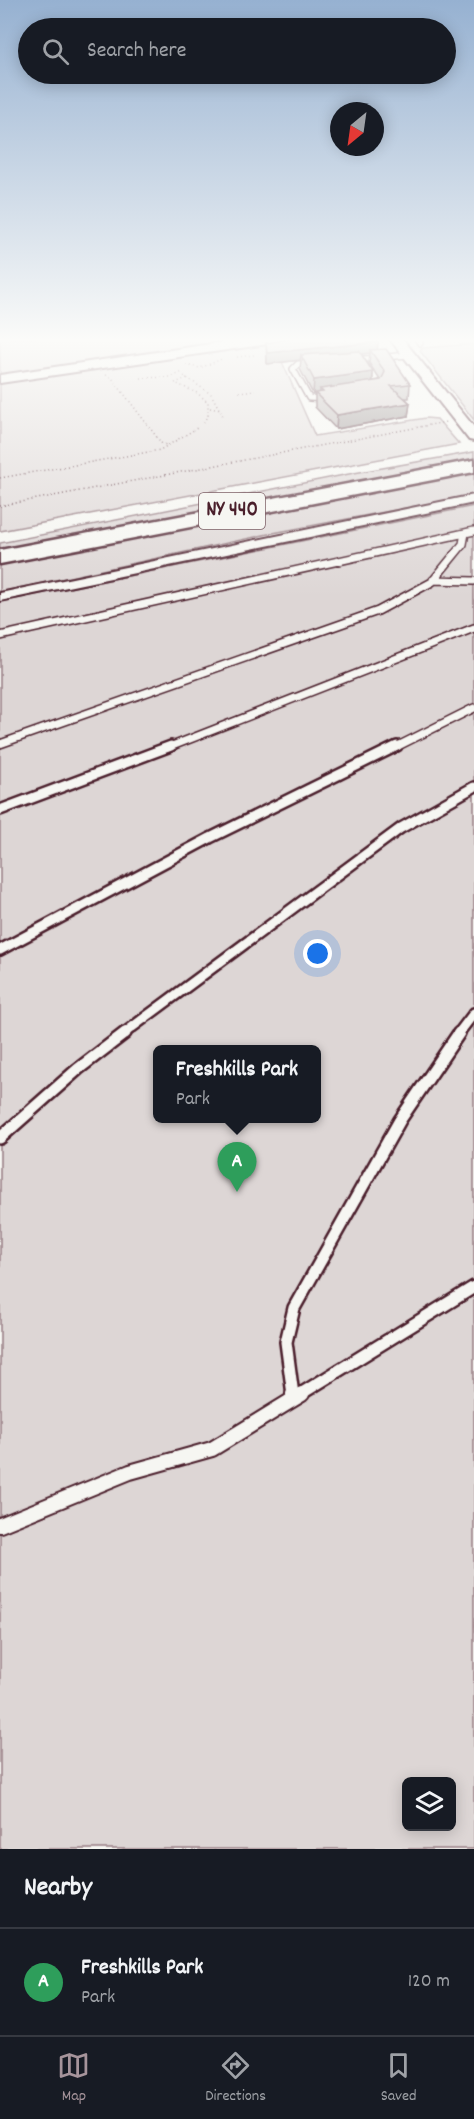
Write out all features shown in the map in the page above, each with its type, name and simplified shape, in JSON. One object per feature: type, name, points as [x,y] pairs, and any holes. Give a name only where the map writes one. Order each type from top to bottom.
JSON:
[{"type":"highway","points":[[343,471],[430,454]]},
{"type":"highway","name":"NY 440","points":[[0,538],[343,471],[469,457]]},
{"type":"highway","name":"NY 440","points":[[0,556],[469,457]]},
{"type":"street","points":[[465,424],[474,436]]},
{"type":"street","points":[[0,597],[474,500]]},
{"type":"lane","points":[[0,636],[474,531]]},
{"type":"lane","points":[[0,744],[378,611],[433,580],[463,544],[465,533]]},
{"type":"lane","points":[[433,580],[474,580]]},
{"type":"lane","points":[[0,810],[296,699],[474,628]]},
{"type":"lane","points":[[0,950],[200,843],[474,708]]},
{"type":"lane","points":[[0,1138],[78,1069],[400,828],[474,787]]},
{"type":"lane","points":[[294,1398],[285,1344],[287,1325],[294,1308],[409,1106],[433,1068],[474,1013]]},
{"type":"lane","points":[[0,1525],[130,1472],[212,1449],[474,1287]]},
{"type":"path","points":[[147,424],[162,444],[170,446]]},
{"type":"path","points":[[0,506],[444,424]]},
{"type":"path","points":[[0,478],[160,450],[170,446],[183,434],[197,428]]},
{"type":"shaded area","points":[[0,424],[310,424],[315,436],[387,424],[442,424],[459,444],[0,531]]},
{"type":"shaded area","points":[[474,452],[474,462],[0,554],[0,543],[354,473]]},
{"type":"shaded area","points":[[474,472],[474,495],[273,533],[0,592],[0,564]]},
{"type":"shaded area","points":[[474,506],[474,1849],[0,1849],[0,602]]},
{"type":"place","name":"Freshkills Park","points":[[237,1192]]}]
